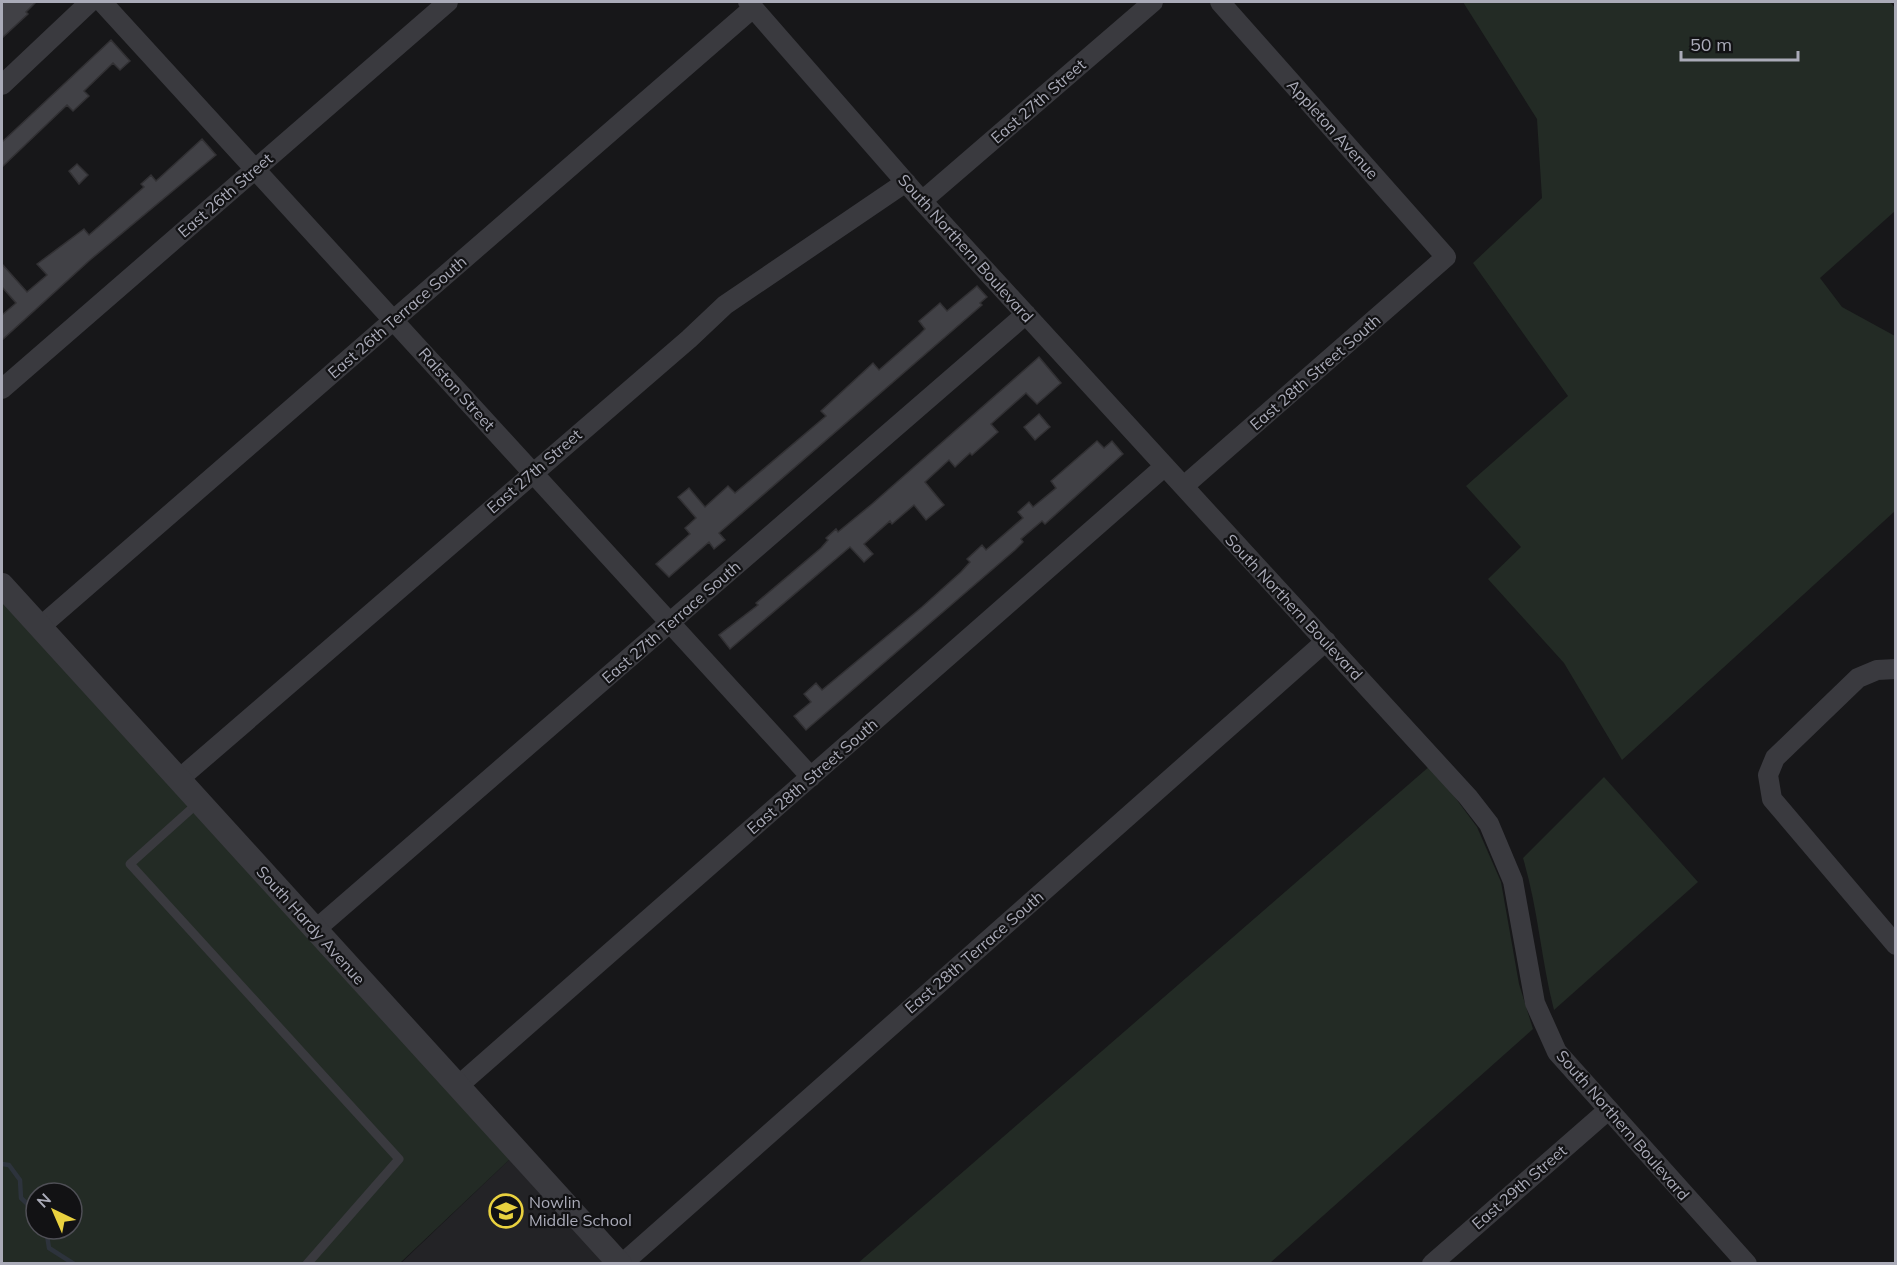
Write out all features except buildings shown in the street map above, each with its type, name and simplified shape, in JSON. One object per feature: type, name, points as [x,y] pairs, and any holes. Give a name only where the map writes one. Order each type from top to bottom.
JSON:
[{"type":"street","points":[[2,85],[90,2]]},
{"type":"street","name":"Ralston Street","points":[[102,2],[811,777]]},
{"type":"street","name":"East 26th Street","points":[[2,389],[448,2]]},
{"type":"street","name":"East 27th Street","points":[[922,201],[1153,2]]},
{"type":"street","name":"Appleton Avenue","points":[[1220,2],[1446,257]]},
{"type":"street","name":"South Northern Boulevard","points":[[751,4],[922,201],[1468,797],[1489,824],[1513,881],[1535,1003],[1557,1052],[1746,1263]]},
{"type":"street","name":"East 26th Terrace South","points":[[40,627],[394,320],[751,4]]},
{"type":"street","name":"East 27th Street","points":[[178,780],[689,339],[725,304],[906,182]]},
{"type":"street","name":"East 28th Street South","points":[[1184,486],[1446,257]]},
{"type":"street","name":"East 27th Terrace South","points":[[315,930],[1026,314]]},
{"type":"street","name":"East 28th Street South","points":[[458,1086],[1165,466]]},
{"type":"street","name":"South Hardy Avenue","points":[[2,585],[621,1263]]},
{"type":"street","name":"East 28th Terrace South","points":[[621,1263],[1326,641]]},
{"type":"street","points":[[1896,669],[1877,670],[1858,678],[1775,758],[1768,775],[1772,799],[1896,945]]},
{"type":"street","name":"East 29th Street","points":[[1440,1261],[1608,1111]]},
{"type":"lane","points":[[199,802],[130,864],[399,1159],[307,1263]]},
{"type":"shaded area","points":[[1463,2],[1890,2],[1895,8],[1895,211],[1820,278],[1842,307],[1895,336],[1895,511],[1622,760],[1564,663],[1488,579],[1521,547],[1466,486],[1568,396],[1473,263],[1542,198],[1537,119]]},
{"type":"shaded area","points":[[2,597],[510,1159],[400,1263],[2,1263]]},
{"type":"shaded area","points":[[1431,765],[1477,827],[1501,882],[1519,984],[1533,1029],[1270,1263],[857,1264]]},
{"type":"shaded area","points":[[1604,777],[1698,882],[1554,1010],[1523,858]]},
{"type":"shaded area","name":"Nowlin Middle School","points":[[510,1159],[605,1264],[400,1264]]},
{"type":"waterway","points":[[2,1164],[9,1165],[20,1180],[21,1198],[24,1201]]},
{"type":"waterway","points":[[48,1241],[49,1248],[74,1264]]},
{"type":"place","name":"Nowlin Middle School","points":[[506,1211]]}]
